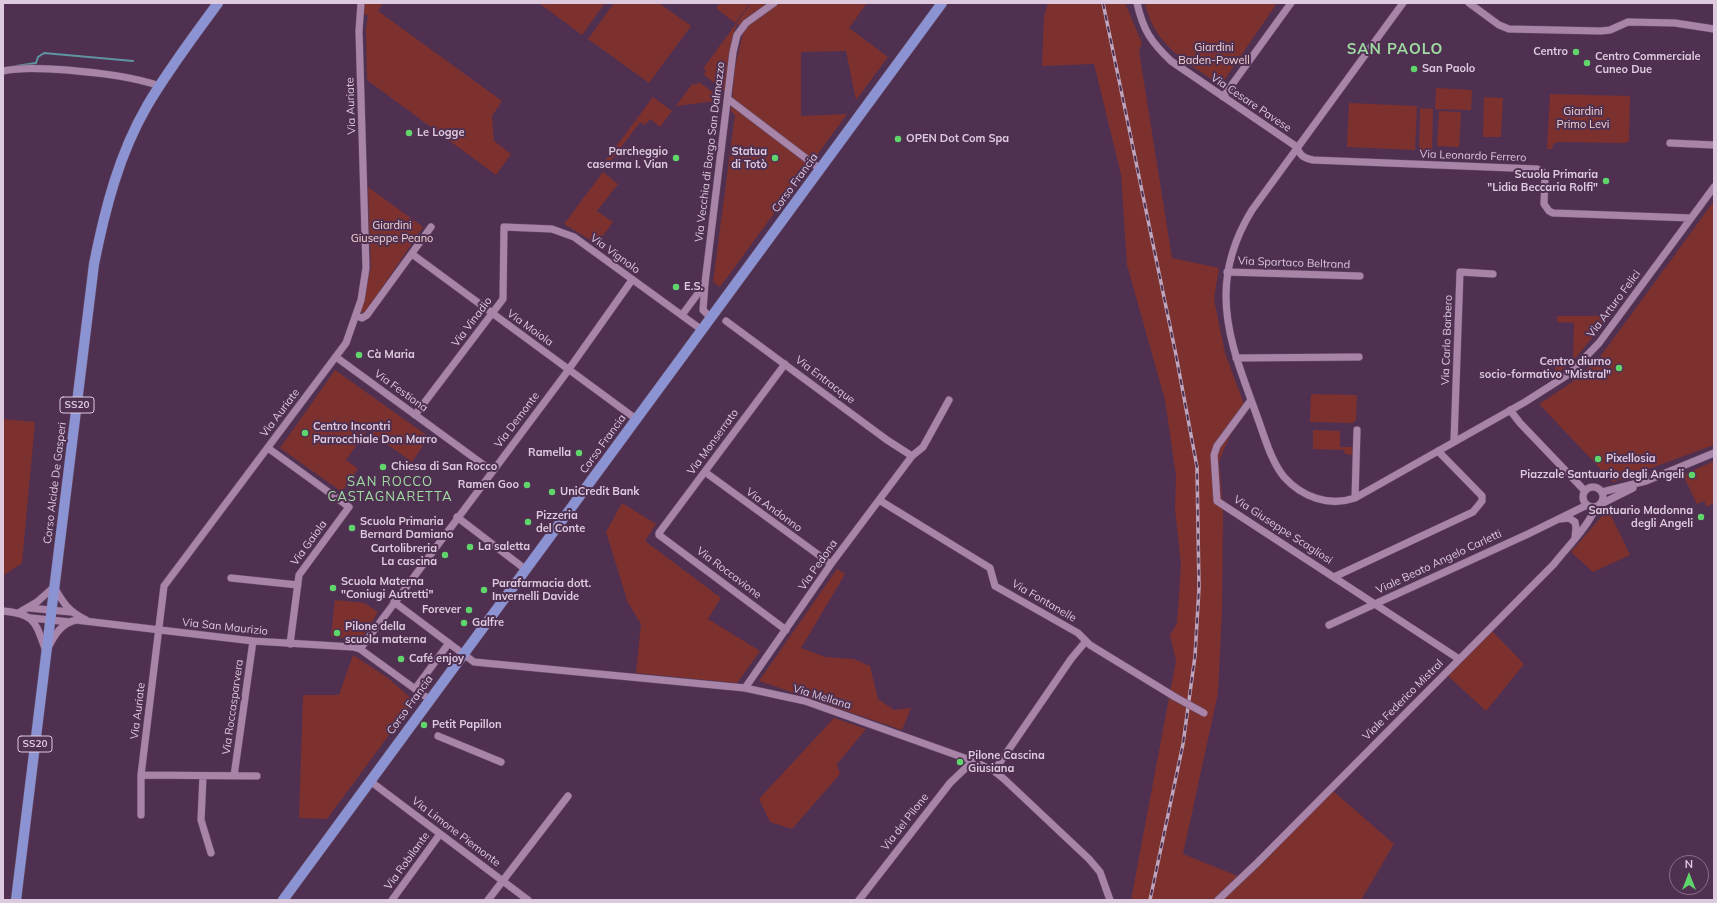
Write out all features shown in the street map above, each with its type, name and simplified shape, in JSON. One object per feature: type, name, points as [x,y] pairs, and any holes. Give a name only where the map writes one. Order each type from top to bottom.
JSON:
[{"type":"main road","name":"Corso Alcide De Gasperi","points":[[16,900],[94,264],[102,223],[120,166],[147,106],[179,56],[218,3]]},
{"type":"main road","name":"Corso Francia","points":[[283,900],[462,654],[942,3]]},
{"type":"street","name":"Via Auriate","points":[[141,815],[141,775],[164,586],[336,357],[348,340],[356,316],[366,268],[359,31],[361,3]]},
{"type":"street","name":"Via Vecchia di Borgo San Dalmazzo","points":[[711,318],[703,310],[705,284],[733,52],[737,35],[746,23],[774,3]]},
{"type":"street","name":"Via Cesare Pavese","points":[[1137,3],[1140,18],[1154,44],[1171,61],[1297,147]]},
{"type":"street","points":[[1223,97],[1291,3]]},
{"type":"street","points":[[1403,3],[1297,147],[1244,223],[1237,238],[1227,272],[1226,296],[1228,320],[1236,358],[1251,400],[1273,458],[1284,476],[1291,484],[1309,496],[1320,500],[1340,502],[1355,498],[1510,410],[1520,423],[1585,491]]},
{"type":"street","points":[[1469,3],[1499,25],[1509,29],[1601,31],[1610,30],[1628,22],[1675,23],[1714,29]]},
{"type":"street","points":[[3,71],[41,68],[107,74],[140,80],[160,86]]},
{"type":"street","points":[[728,99],[820,169]]},
{"type":"street","points":[[1670,143],[1714,145]]},
{"type":"street","name":"Via Leonardo Ferrero","points":[[1297,147],[1299,154],[1304,158],[1313,160],[1537,169],[1543,172],[1545,176],[1544,204],[1549,211],[1553,213],[1691,218]]},
{"type":"street","name":"Via Arturo Felici","points":[[1510,410],[1568,374],[1582,362],[1599,343],[1714,187]]},
{"type":"street","points":[[356,316],[365,318],[431,227]]},
{"type":"street","name":"Via Vignolo","points":[[504,227],[542,227],[574,237],[702,330]]},
{"type":"street","name":"Via Vinadio","points":[[415,415],[503,299],[504,227]]},
{"type":"street","name":"Via Moiola","points":[[412,254],[636,419]]},
{"type":"street","name":"Via Spartaco Beltrand","points":[[1227,272],[1360,276]]},
{"type":"street","name":"Via Carlo Barbero","points":[[1454,441],[1460,272],[1493,274]]},
{"type":"street","name":"Via Demonte","points":[[360,649],[568,369],[632,280]]},
{"type":"street","points":[[682,315],[705,284]]},
{"type":"street","name":"Via Entracque","points":[[726,321],[887,440],[912,456]]},
{"type":"street","name":"Via Festiona","points":[[336,357],[492,471]]},
{"type":"street","points":[[1236,358],[1359,357]]},
{"type":"street","name":"Via Monserrato","points":[[659,533],[785,364]]},
{"type":"street","name":"Via Pedona","points":[[745,688],[831,564],[912,456],[923,447],[949,400]]},
{"type":"street","name":"Via Giuseppe Scagliosi","points":[[1251,400],[1217,446],[1214,455],[1217,501],[1334,577],[1473,512],[1482,501],[1482,496],[1438,450]]},
{"type":"street","points":[[1355,498],[1357,430]]},
{"type":"street","name":"Via Gaiola","points":[[268,448],[349,507],[300,572],[290,644]]},
{"type":"street","points":[[1646,480],[1598,505],[1587,505],[1583,497],[1585,491],[1594,487],[1602,492],[1608,491],[1646,480],[1714,453]]},
{"type":"street","name":"Via Andonno","points":[[705,472],[831,564]]},
{"type":"street","points":[[1598,505],[1603,498],[1602,492]]},
{"type":"street","name":"Via Fontanelle","points":[[879,500],[990,568],[995,586],[1078,633],[1090,645],[1175,697],[1206,714]]},
{"type":"street","name":"Viale Beato Angelo Carletti","points":[[1329,625],[1587,505]]},
{"type":"street","name":"Viale Federico Mistral","points":[[1218,900],[1257,863],[1554,564],[1593,514],[1598,505]]},
{"type":"street","points":[[457,517],[525,569]]},
{"type":"street","points":[[1558,519],[1569,518],[1575,522],[1575,538]]},
{"type":"street","name":"Via Roccavione","points":[[659,533],[786,630]]},
{"type":"street","points":[[1334,577],[1459,659]]},
{"type":"street","points":[[231,578],[298,585]]},
{"type":"street","points":[[20,612],[29,608],[47,595],[54,587],[71,612],[89,621]]},
{"type":"street","name":"Via Mellana","points":[[394,602],[474,662],[745,688],[804,701],[973,761],[994,771],[1004,779],[1095,864],[1103,878],[1110,900]]},
{"type":"street","points":[[29,608],[70,622],[89,621]]},
{"type":"street","points":[[3,610],[20,612],[31,618],[46,651]]},
{"type":"street","points":[[31,618],[71,612]]},
{"type":"street","name":"Via San Maurizio","points":[[89,621],[253,641],[360,649]]},
{"type":"street","points":[[46,651],[60,628],[70,622]]},
{"type":"street","name":"Via Roccasparvera","points":[[234,776],[253,641]]},
{"type":"street","points":[[994,771],[1071,659],[1086,641]]},
{"type":"street","points":[[415,689],[449,643]]},
{"type":"street","points":[[360,649],[429,699]]},
{"type":"street","points":[[438,736],[501,762]]},
{"type":"street","name":"Via del Pilone","points":[[859,900],[950,783],[973,761]]},
{"type":"street","points":[[141,775],[257,776]]},
{"type":"street","points":[[204,776],[201,820],[211,853]]},
{"type":"street","name":"Via Limone Piemonte","points":[[370,781],[528,900]]},
{"type":"street","points":[[488,900],[568,796]]},
{"type":"street","name":"Via Robilante","points":[[392,900],[440,834]]},
{"type":"green space","points":[[359,3],[383,3],[378,11],[502,101],[492,116],[494,141],[511,154],[496,175],[367,80],[366,30],[368,15],[357,14]]},
{"type":"green space","points":[[539,3],[605,3],[582,35]]},
{"type":"green space","points":[[614,3],[659,3],[691,26],[649,83],[588,39]]},
{"type":"green space","points":[[720,3],[750,3],[735,23],[716,8]]},
{"type":"green space","points":[[751,3],[867,3],[849,28],[888,57],[856,100],[846,51],[801,52],[801,116],[847,114],[720,287],[713,282],[735,115],[731,111],[735,67],[743,33],[737,23],[732,40],[725,91],[704,75],[706,71],[703,69]]},
{"type":"green space","points":[[1048,3],[1125,3],[1142,43],[1139,51],[1172,258],[1219,268],[1214,299],[1225,353],[1244,404],[1219,461],[1223,509],[1222,610],[1218,693],[1183,854],[1245,879],[1332,790],[1394,844],[1361,900],[1131,900],[1176,661],[1170,635],[1177,623],[1181,565],[1175,509],[1176,476],[1165,400],[1127,265],[1121,174],[1094,64],[1042,66],[1044,16]]},
{"type":"green space","name":"Giardini Baden-Powell","points":[[1145,3],[1277,3],[1221,85],[1185,61],[1164,42],[1149,18]]},
{"type":"green space","points":[[699,82],[723,100],[676,106],[693,83],[696,85]]},
{"type":"green space","points":[[1436,88],[1472,90],[1471,110],[1435,109]]},
{"type":"green space","name":"Giardini Primo Levi","points":[[1550,94],[1630,96],[1629,141],[1626,143],[1557,142],[1553,145],[1552,149],[1547,149]]},
{"type":"green space","points":[[653,97],[672,111],[660,127],[650,119],[645,125],[640,122],[610,162],[606,160]]},
{"type":"green space","points":[[1484,97],[1503,98],[1501,137],[1483,137]]},
{"type":"green space","points":[[1349,103],[1417,106],[1415,150],[1347,147]]},
{"type":"green space","points":[[1420,108],[1433,109],[1432,151],[1419,151]]},
{"type":"green space","points":[[1439,111],[1461,112],[1459,147],[1437,146]]},
{"type":"green space","points":[[603,172],[618,184],[597,211],[613,222],[597,244],[564,224]]},
{"type":"green space","name":"Giardini Giuseppe Peano","points":[[368,187],[423,227],[371,304],[365,312],[362,313],[360,309],[371,268]]},
{"type":"green space","points":[[1714,201],[1714,445],[1613,482],[1539,404],[1571,383],[1600,357]]},
{"type":"green space","points":[[1557,316],[1610,316],[1573,361],[1555,375],[1555,360],[1573,359],[1574,323],[1557,322]]},
{"type":"green space","points":[[335,370],[429,437],[412,462],[367,430],[346,460],[358,469],[342,492],[280,448]]},
{"type":"green space","points":[[1311,394],[1357,395],[1356,420],[1353,423],[1310,422]]},
{"type":"green space","points":[[3,419],[35,422],[22,563],[3,576]]},
{"type":"green space","points":[[1313,430],[1340,431],[1340,447],[1353,447],[1353,455],[1345,454],[1344,450],[1313,449]]},
{"type":"green space","points":[[1714,461],[1714,503],[1707,507],[1704,501],[1697,504],[1683,475]]},
{"type":"green space","points":[[622,503],[656,524],[645,541],[721,598],[708,619],[760,651],[737,683],[636,673],[641,624],[628,603],[606,532]]},
{"type":"green space","points":[[1608,509],[1630,555],[1593,572],[1571,552]]},
{"type":"green space","points":[[837,569],[845,574],[801,648],[825,657],[854,659],[870,666],[878,699],[894,710],[911,708],[902,730],[759,681]]},
{"type":"green space","points":[[335,600],[364,603],[378,612],[360,641],[331,636]]},
{"type":"green space","points":[[1492,631],[1524,664],[1486,711],[1448,676]]},
{"type":"green space","points":[[353,655],[388,678],[414,701],[327,819],[299,818],[303,695],[339,695]]},
{"type":"green space","points":[[834,718],[866,729],[837,764],[840,774],[792,829],[770,822],[759,799]]},
{"type":"waterway","points":[[16,66],[36,63],[38,57],[44,53],[133,61]]},
{"type":"railway","points":[[1103,3],[1176,355],[1197,467],[1199,588],[1195,656],[1183,744],[1150,900]]},
{"type":"place","name":"Centro","points":[[1576,52]]},
{"type":"place","name":"Centro Commerciale Cuneo Due","points":[[1587,63]]},
{"type":"place","name":"San Paolo","points":[[1414,69]]},
{"type":"place","name":"Le Logge","points":[[409,133]]},
{"type":"place","name":"OPEN Dot Com Spa","points":[[898,139]]},
{"type":"place","name":"Parcheggio caserma I. Vian","points":[[676,158]]},
{"type":"place","name":"Statua di Totò","points":[[775,158]]},
{"type":"place","name":"Scuola Primaria \"Lidia Beccaria Rolfi\"","points":[[1606,181]]},
{"type":"place","name":"E.S.","points":[[676,287]]},
{"type":"place","name":"Cà Maria","points":[[359,355]]},
{"type":"place","name":"Centro diurno socio-formativo \"Mistral\"","points":[[1619,368]]},
{"type":"place","name":"Centro Incontri Parrocchiale Don Marro","points":[[305,433]]},
{"type":"place","name":"Ramella","points":[[579,453]]},
{"type":"place","name":"Pixellosia","points":[[1598,459]]},
{"type":"place","name":"Chiesa di San Rocco","points":[[383,467]]},
{"type":"place","name":"Piazzale Santuario degli Angeli","points":[[1692,475]]},
{"type":"place","name":"Ramen Goo","points":[[527,485]]},
{"type":"place","name":"UniCredit Bank","points":[[552,492]]},
{"type":"place","name":"Santuario Madonna degli Angeli","points":[[1701,517]]},
{"type":"place","name":"Pizzeria del Conte","points":[[528,522]]},
{"type":"place","name":"Scuola Primaria Bernard Damiano","points":[[352,528]]},
{"type":"place","name":"La saletta","points":[[470,547]]},
{"type":"place","name":"Cartolibreria La cascina","points":[[445,555]]},
{"type":"place","name":"Scuola Materna \"Coniugi Autretti\"","points":[[333,588]]},
{"type":"place","name":"Parafarmacia dott. Invernelli Davide","points":[[484,590]]},
{"type":"place","name":"Forever","points":[[469,610]]},
{"type":"place","name":"Galfre","points":[[464,623]]},
{"type":"place","name":"Pilone della scuola materna","points":[[337,633]]},
{"type":"place","name":"Café enjoy","points":[[401,659]]},
{"type":"place","name":"Petit Papillon","points":[[424,725]]},
{"type":"place","name":"Pilone Cascina Giusiana","points":[[960,762]]},
{"type":"district","name":"SAN PAOLO","points":[[1395,49]]},
{"type":"district","name":"SAN ROCCO CASTAGNARETTA","points":[[390,490]]}]
